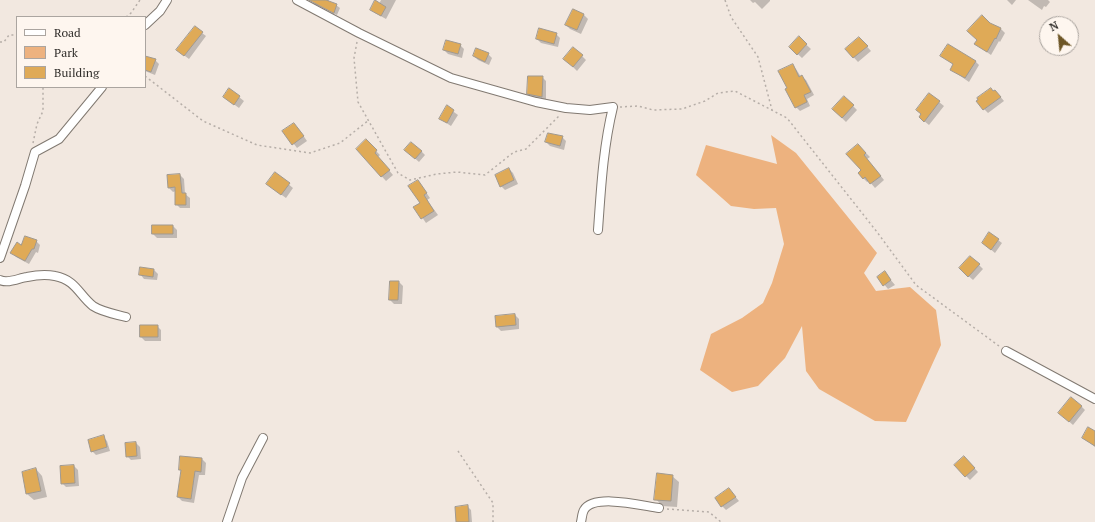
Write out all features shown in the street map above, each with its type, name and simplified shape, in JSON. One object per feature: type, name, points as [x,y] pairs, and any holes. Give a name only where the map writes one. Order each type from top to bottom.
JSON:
[{"type":"street","points":[[146,24],[160,11],[167,0]]},
{"type":"street","points":[[297,0],[359,33],[451,78],[536,102],[566,108],[590,110],[613,107],[604,153],[598,230]]},
{"type":"street","points":[[0,258],[26,186],[35,152],[58,139],[101,88]]},
{"type":"street","points":[[0,280],[2,282],[29,276],[56,276],[72,283],[94,306],[106,312],[126,317]]},
{"type":"street","points":[[1006,351],[1095,399]]},
{"type":"street","points":[[227,522],[242,478],[263,438]]},
{"type":"street","points":[[581,522],[584,510],[590,504],[598,502],[622,502],[659,508]]},
{"type":"path","points":[[127,16],[140,0]]},
{"type":"path","points":[[725,0],[731,17],[758,57],[772,110]]},
{"type":"path","points":[[359,33],[354,58],[358,102],[398,174],[410,180],[437,174],[456,172],[485,175],[514,152],[526,149],[566,108]]},
{"type":"path","points":[[0,42],[4,42],[10,35],[16,35]]},
{"type":"path","points":[[146,77],[203,121],[257,145],[310,153],[340,143],[368,120]]},
{"type":"path","points":[[35,152],[33,145],[36,124],[43,111],[42,88]]},
{"type":"path","points":[[613,107],[638,106],[653,110],[682,109],[705,101],[718,93],[735,91],[787,118],[877,232],[916,285],[1006,351]]},
{"type":"path","points":[[458,451],[493,503],[493,522]]},
{"type":"path","points":[[659,508],[709,512],[721,522]]},
{"type":"green space","points":[[771,135],[796,153],[877,253],[864,273],[876,291],[910,287],[936,310],[941,345],[906,422],[875,421],[819,389],[806,371],[802,326],[785,358],[758,386],[732,392],[700,370],[711,334],[742,318],[763,303],[772,283],[784,244],[776,208],[754,209],[731,206],[696,175],[706,145],[777,164]]},
{"type":"building","points":[[309,0],[326,0],[337,4],[334,13]]},
{"type":"building","points":[[375,0],[386,7],[381,16],[370,10]]},
{"type":"building","points":[[573,9],[584,14],[577,30],[565,25]]},
{"type":"building","points":[[982,15],[990,23],[1001,28],[996,39],[995,38],[987,52],[974,44],[977,40],[967,31]]},
{"type":"building","points":[[195,26],[203,32],[184,56],[176,50]]},
{"type":"building","points":[[539,28],[557,33],[554,44],[536,39]]},
{"type":"building","points":[[799,36],[807,44],[797,55],[789,47]]},
{"type":"building","points":[[859,37],[868,46],[853,58],[845,49]]},
{"type":"building","points":[[446,40],[461,44],[458,54],[443,50]]},
{"type":"building","points":[[948,44],[976,61],[965,78],[950,70],[953,64],[940,56]]},
{"type":"building","points":[[573,47],[583,55],[573,67],[563,59]]},
{"type":"building","points":[[476,48],[489,53],[485,62],[473,56]]},
{"type":"building","points":[[146,56],[156,59],[151,72],[146,70]]},
{"type":"building","points":[[793,64],[799,77],[802,75],[811,92],[804,95],[807,102],[795,108],[778,71]]},
{"type":"building","points":[[528,76],[543,76],[542,97],[527,94]]},
{"type":"building","points":[[229,88],[240,96],[234,105],[223,97]]},
{"type":"building","points":[[991,88],[1001,97],[983,110],[976,101],[978,100],[977,98]]},
{"type":"building","points":[[929,93],[940,101],[924,122],[919,117],[921,114],[916,110]]},
{"type":"building","points":[[844,96],[854,105],[842,118],[832,109]]},
{"type":"building","points":[[447,105],[454,110],[447,123],[439,119]]},
{"type":"building","points":[[294,123],[304,136],[292,145],[282,131]]},
{"type":"building","points":[[548,133],[563,136],[560,146],[545,142]]},
{"type":"building","points":[[366,139],[377,150],[375,153],[390,170],[381,177],[356,149]]},
{"type":"building","points":[[411,142],[422,151],[415,159],[404,150]]},
{"type":"building","points":[[858,144],[866,153],[864,155],[881,176],[870,184],[865,177],[863,179],[858,173],[861,170],[846,154]]},
{"type":"building","points":[[509,168],[514,180],[500,187],[495,175]]},
{"type":"building","points":[[275,172],[290,183],[281,195],[266,184]]},
{"type":"building","points":[[180,174],[182,193],[186,193],[186,205],[175,205],[175,187],[168,188],[167,175]]},
{"type":"building","points":[[418,180],[427,193],[424,195],[434,211],[421,219],[413,207],[420,203],[408,186]]},
{"type":"building","points":[[152,225],[173,225],[173,234],[152,234]]},
{"type":"building","points":[[989,232],[999,239],[991,250],[982,243]]},
{"type":"building","points":[[25,236],[37,240],[34,249],[32,249],[25,261],[10,253],[17,242],[21,245]]},
{"type":"building","points":[[970,256],[980,264],[968,277],[959,268]]},
{"type":"building","points":[[140,267],[154,269],[153,277],[139,275]]},
{"type":"building","points":[[885,271],[891,280],[883,286],[877,277]]},
{"type":"building","points":[[390,281],[399,281],[398,300],[389,300]]},
{"type":"building","points":[[515,314],[516,325],[496,327],[495,316]]},
{"type":"building","points":[[140,325],[158,325],[158,337],[140,337]]},
{"type":"building","points":[[1071,397],[1082,406],[1069,422],[1058,413]]},
{"type":"building","points":[[1088,427],[1095,431],[1095,446],[1082,438]]},
{"type":"building","points":[[104,435],[107,447],[91,452],[88,440]]},
{"type":"building","points":[[136,442],[137,456],[126,457],[125,443]]},
{"type":"building","points":[[180,456],[202,458],[201,472],[195,471],[191,499],[177,497],[181,470],[179,470]]},
{"type":"building","points":[[964,456],[975,468],[965,477],[954,465]]},
{"type":"building","points":[[74,465],[75,483],[61,484],[60,466]]},
{"type":"building","points":[[36,468],[41,491],[26,494],[22,472]]},
{"type":"building","points":[[657,473],[673,475],[671,501],[654,500]]},
{"type":"building","points":[[729,488],[736,497],[721,507],[715,498]]},
{"type":"building","points":[[468,505],[469,522],[456,522],[455,507]]}]
